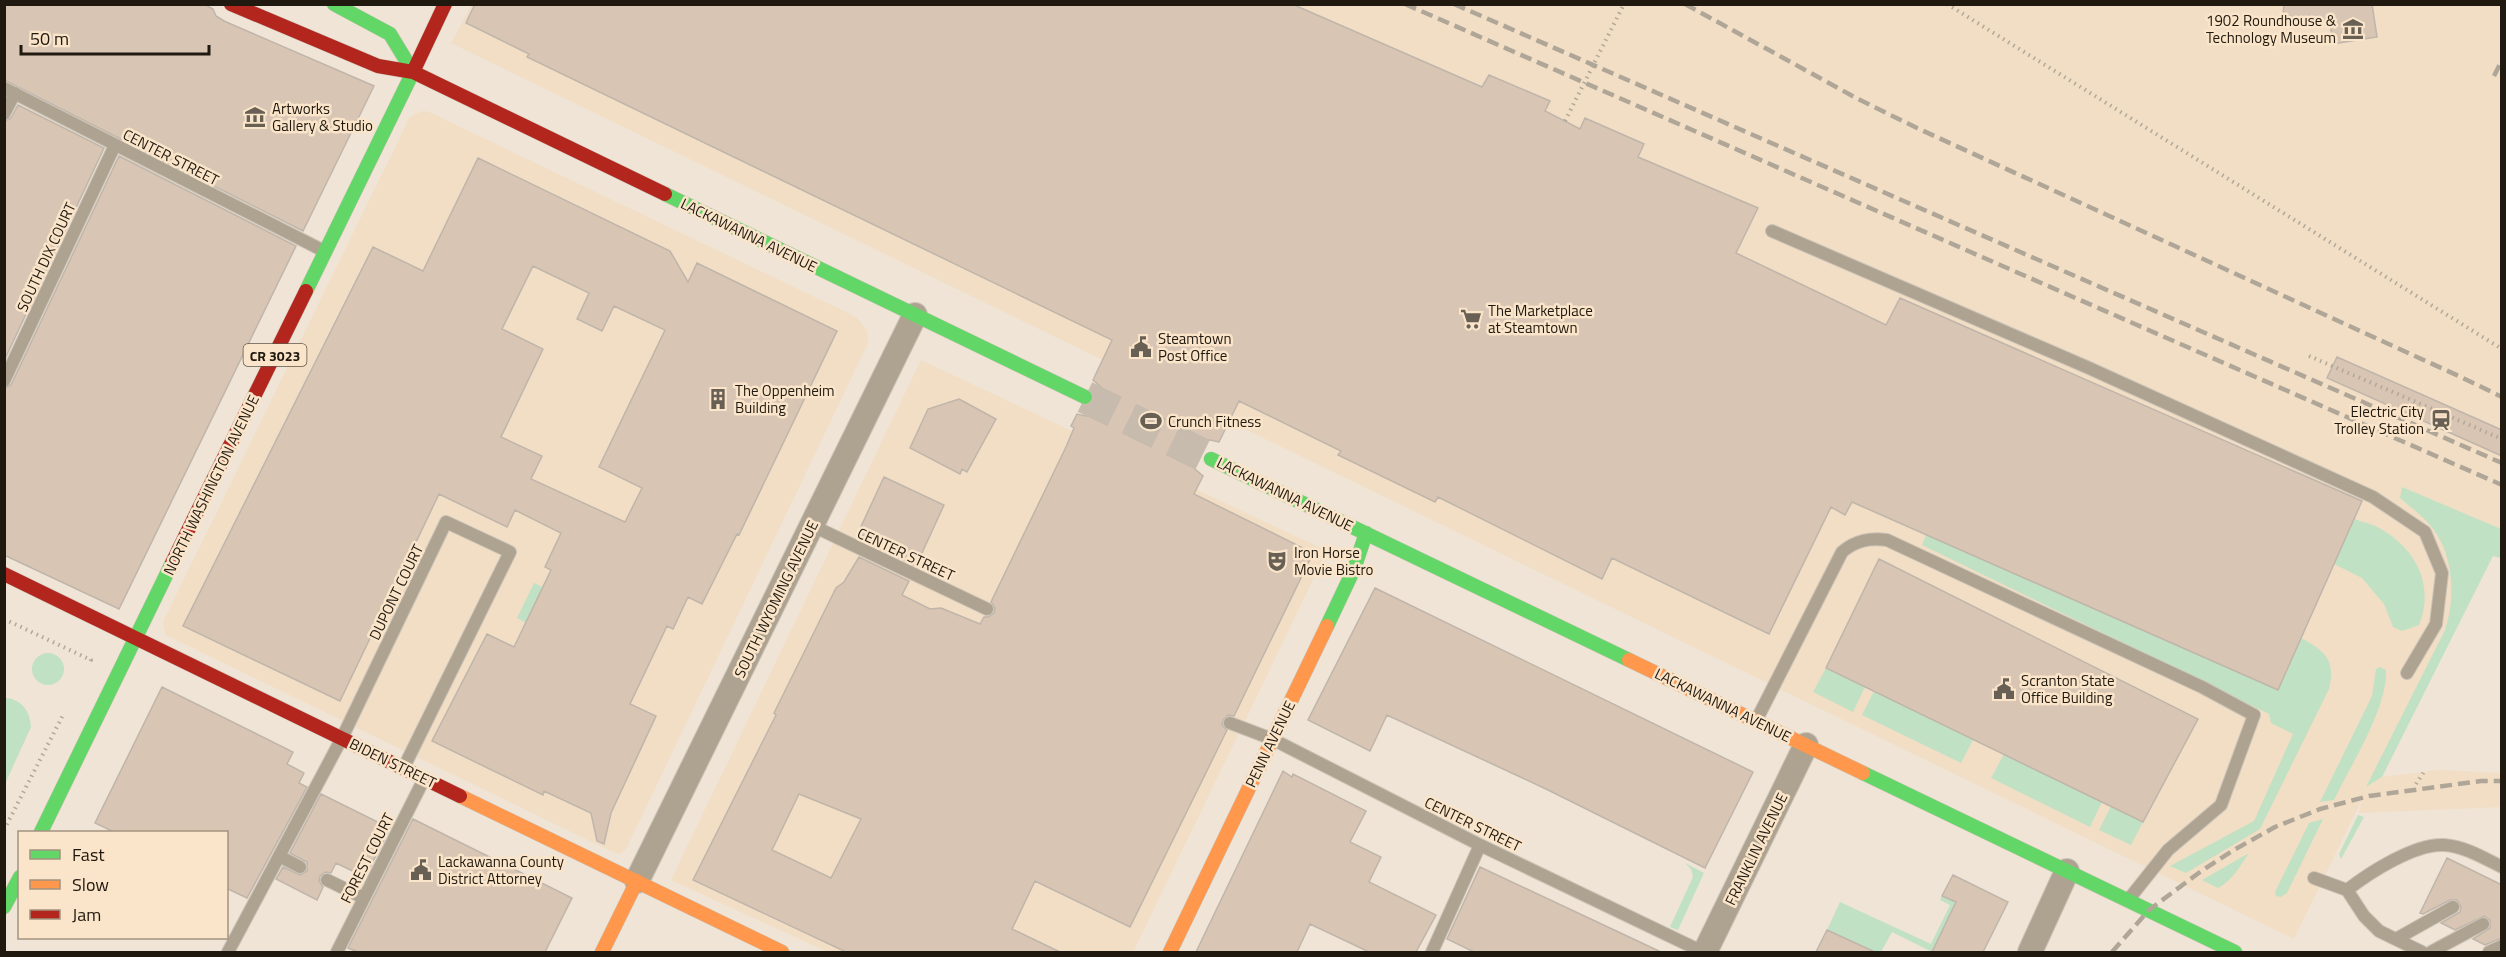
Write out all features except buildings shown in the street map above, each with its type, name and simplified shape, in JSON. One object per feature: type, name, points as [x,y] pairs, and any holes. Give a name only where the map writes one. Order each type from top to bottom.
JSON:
[{"type":"main road","name":"LACKAWANNA AVENUE","points":[[231,4],[378,66],[413,72],[1085,397]]},
{"type":"main road","points":[[334,4],[390,34],[413,72]]},
{"type":"main road","name":"NORTH WASHINGTON AVENUE","points":[[41,831],[445,4]]},
{"type":"main road","name":"LACKAWANNA AVENUE","points":[[1211,459],[2235,952]]},
{"type":"main road","name":"PENN AVENUE","points":[[1170,952],[1354,569],[1366,533]]},
{"type":"main road","name":"BIDEN STREET","points":[[4,574],[782,952]]},
{"type":"main road","points":[[4,907],[18,881]]},
{"type":"main road","points":[[602,952],[637,881]]},
{"type":"street","name":"SOUTH WYOMING AVENUE","points":[[637,881],[915,315]]},
{"type":"street","name":"FRANKLIN AVENUE","points":[[1704,952],[1806,745]]},
{"type":"street","points":[[2030,952],[2067,871]]},
{"type":"lane","name":"CENTER STREET","points":[[10,91],[325,252]]},
{"type":"lane","points":[[4,114],[10,91]]},
{"type":"lane","name":"SOUTH DIX COURT","points":[[4,381],[115,145]]},
{"type":"lane","points":[[1772,231],[2090,368],[2373,497],[2425,532],[2442,573],[2436,624],[2407,673]]},
{"type":"lane","name":"DUPONT COURT","points":[[228,952],[342,738],[446,522],[510,552],[404,768]]},
{"type":"lane","name":"CENTER STREET","points":[[813,526],[987,609]]},
{"type":"lane","points":[[1756,721],[1842,552],[1854,543],[1868,539],[1887,540],[2202,687],[2254,715],[2221,805],[2168,849],[2129,900]]},
{"type":"lane","name":"CENTER STREET","points":[[1230,723],[1272,740],[1480,845],[1704,952]]},
{"type":"lane","name":"FOREST COURT","points":[[337,952],[424,778]]},
{"type":"lane","points":[[1432,952],[1480,845]]},
{"type":"lane","points":[[2347,890],[2372,871],[2415,851],[2444,845],[2476,854],[2502,867]]},
{"type":"lane","points":[[279,856],[300,867]]},
{"type":"lane","points":[[2314,878],[2347,890],[2364,916],[2379,931],[2422,952]]},
{"type":"lane","points":[[327,880],[364,898]]},
{"type":"lane","points":[[2396,939],[2452,907]]},
{"type":"lane","points":[[2431,952],[2482,924]]},
{"type":"lane","points":[[2489,952],[2502,946]]},
{"type":"path","points":[[1565,121],[1624,4]]},
{"type":"path","points":[[1947,4],[2502,349]]},
{"type":"path","points":[[2309,356],[2502,439]]},
{"type":"path","points":[[4,619],[91,660],[86,671]]},
{"type":"path","points":[[4,830],[69,703]]},
{"type":"path","points":[[2416,784],[2424,772]]},
{"type":"shaded area","points":[[472,4],[2501,5],[2501,529],[2495,526],[2369,785],[2382,777],[2440,770],[2501,773],[2501,807],[2359,813],[2362,799],[2294,939],[451,43]]},
{"type":"shaded area","points":[[422,111],[429,112],[848,313],[858,319],[867,331],[868,343],[626,849],[622,853],[618,854],[600,846],[166,635],[164,630],[163,622],[409,118]]},
{"type":"shaded area","points":[[921,360],[1327,551],[1133,952],[828,952],[671,880]]},
{"type":"green space","points":[[2402,487],[2501,529],[2501,558],[2493,556],[2382,777],[2366,787],[2445,630],[2451,603],[2450,574],[2443,546],[2428,523],[2400,498]]},
{"type":"green space","points":[[2354,519],[2381,529],[2393,537],[2413,558],[2419,570],[2425,596],[2419,625],[2402,631],[2393,627],[2384,604],[2362,578],[2334,564]]},
{"type":"green space","points":[[1926,535],[2278,690],[2301,638],[2322,652],[2330,664],[2329,689],[2260,829],[2186,873],[2170,866],[2254,821],[2293,734],[2271,723],[2269,714],[1922,545]]},
{"type":"green space","points":[[534,583],[543,587],[526,623],[517,618]]},
{"type":"green space","points":[[48,653],[59,658],[64,669],[59,680],[48,685],[37,680],[32,669],[37,658]]},
{"type":"green space","points":[[2380,667],[2386,670],[2385,685],[2367,736],[2334,800],[2320,802],[2372,696],[2376,669]]},
{"type":"green space","points":[[1826,668],[1865,687],[1853,712],[1813,692]]},
{"type":"green space","points":[[1874,691],[1973,740],[1961,763],[1862,715]]},
{"type":"green space","points":[[8,698],[25,708],[31,727],[5,784],[4,699]]},
{"type":"green space","points":[[2004,754],[2102,802],[2090,827],[1991,778]]},
{"type":"green space","points":[[2111,806],[2143,822],[2131,845],[2099,830]]},
{"type":"green space","points":[[2358,815],[2364,817],[2341,859],[2339,854]]},
{"type":"green space","points":[[2323,819],[2287,893],[2281,897],[2276,896],[2275,892],[2309,823]]},
{"type":"green space","points":[[2249,853],[2232,877],[2218,888],[2202,880]]},
{"type":"green space","points":[[1685,863],[1704,873],[1678,930],[1670,927],[1693,877],[1691,869]]},
{"type":"green space","points":[[1942,896],[1956,902],[1932,952],[1892,932],[1881,952],[1874,952],[1827,930],[1840,902],[1931,944],[1950,905],[1940,900]]},
{"type":"tunnel","points":[[1085,397],[1211,459]]},
{"type":"railway","points":[[1405,4],[2502,485]]},
{"type":"railway","points":[[1454,4],[2502,463]]},
{"type":"railway","points":[[1685,4],[1858,99],[1917,128],[2502,397]]},
{"type":"railway","points":[[2494,76],[2502,60]]},
{"type":"railway","points":[[2112,952],[2149,910],[2200,872],[2275,827],[2320,809],[2369,796],[2481,781],[2502,781]]},
{"type":"traffic: fast","points":[[306,291],[413,72],[390,34],[334,4]]},
{"type":"traffic: fast","points":[[665,194],[1085,397]]},
{"type":"traffic: fast","points":[[1211,459],[1629,660]]},
{"type":"traffic: fast","points":[[1327,626],[1354,569],[1366,533]]},
{"type":"traffic: fast","points":[[41,831],[172,563]]},
{"type":"traffic: fast","points":[[1863,773],[2235,952]]},
{"type":"traffic: fast","points":[[4,907],[18,881]]},
{"type":"traffic: slow","points":[[1170,952],[1327,626]]},
{"type":"traffic: slow","points":[[1629,660],[1863,773]]},
{"type":"traffic: slow","points":[[460,796],[782,952]]},
{"type":"traffic: slow","points":[[602,952],[637,881]]},
{"type":"traffic: jam","points":[[231,4],[378,66],[413,72],[665,194]]},
{"type":"traffic: jam","points":[[413,72],[445,4]]},
{"type":"traffic: jam","points":[[172,563],[306,291]]},
{"type":"traffic: jam","points":[[4,574],[460,796]]},
{"type":"place","name":"1902 Roundhouse & Technology Museum","points":[[2353,29]]},
{"type":"place","name":"Artworks Gallery & Studio","points":[[255,117]]},
{"type":"place","name":"The Marketplace at Steamtown","points":[[1471,319]]},
{"type":"place","name":"Steamtown Post Office","points":[[1141,347]]},
{"type":"place","name":"The Oppenheim Building","points":[[718,399]]},
{"type":"place","name":"Electric City Trolley Station","points":[[2441,420]]},
{"type":"place","name":"Crunch Fitness","points":[[1151,421]]},
{"type":"place","name":"Iron Horse Movie Bistro","points":[[1277,561]]},
{"type":"place","name":"Scranton State Office Building","points":[[2004,689]]},
{"type":"place","name":"Lackawanna County District Attorney","points":[[421,870]]}]
